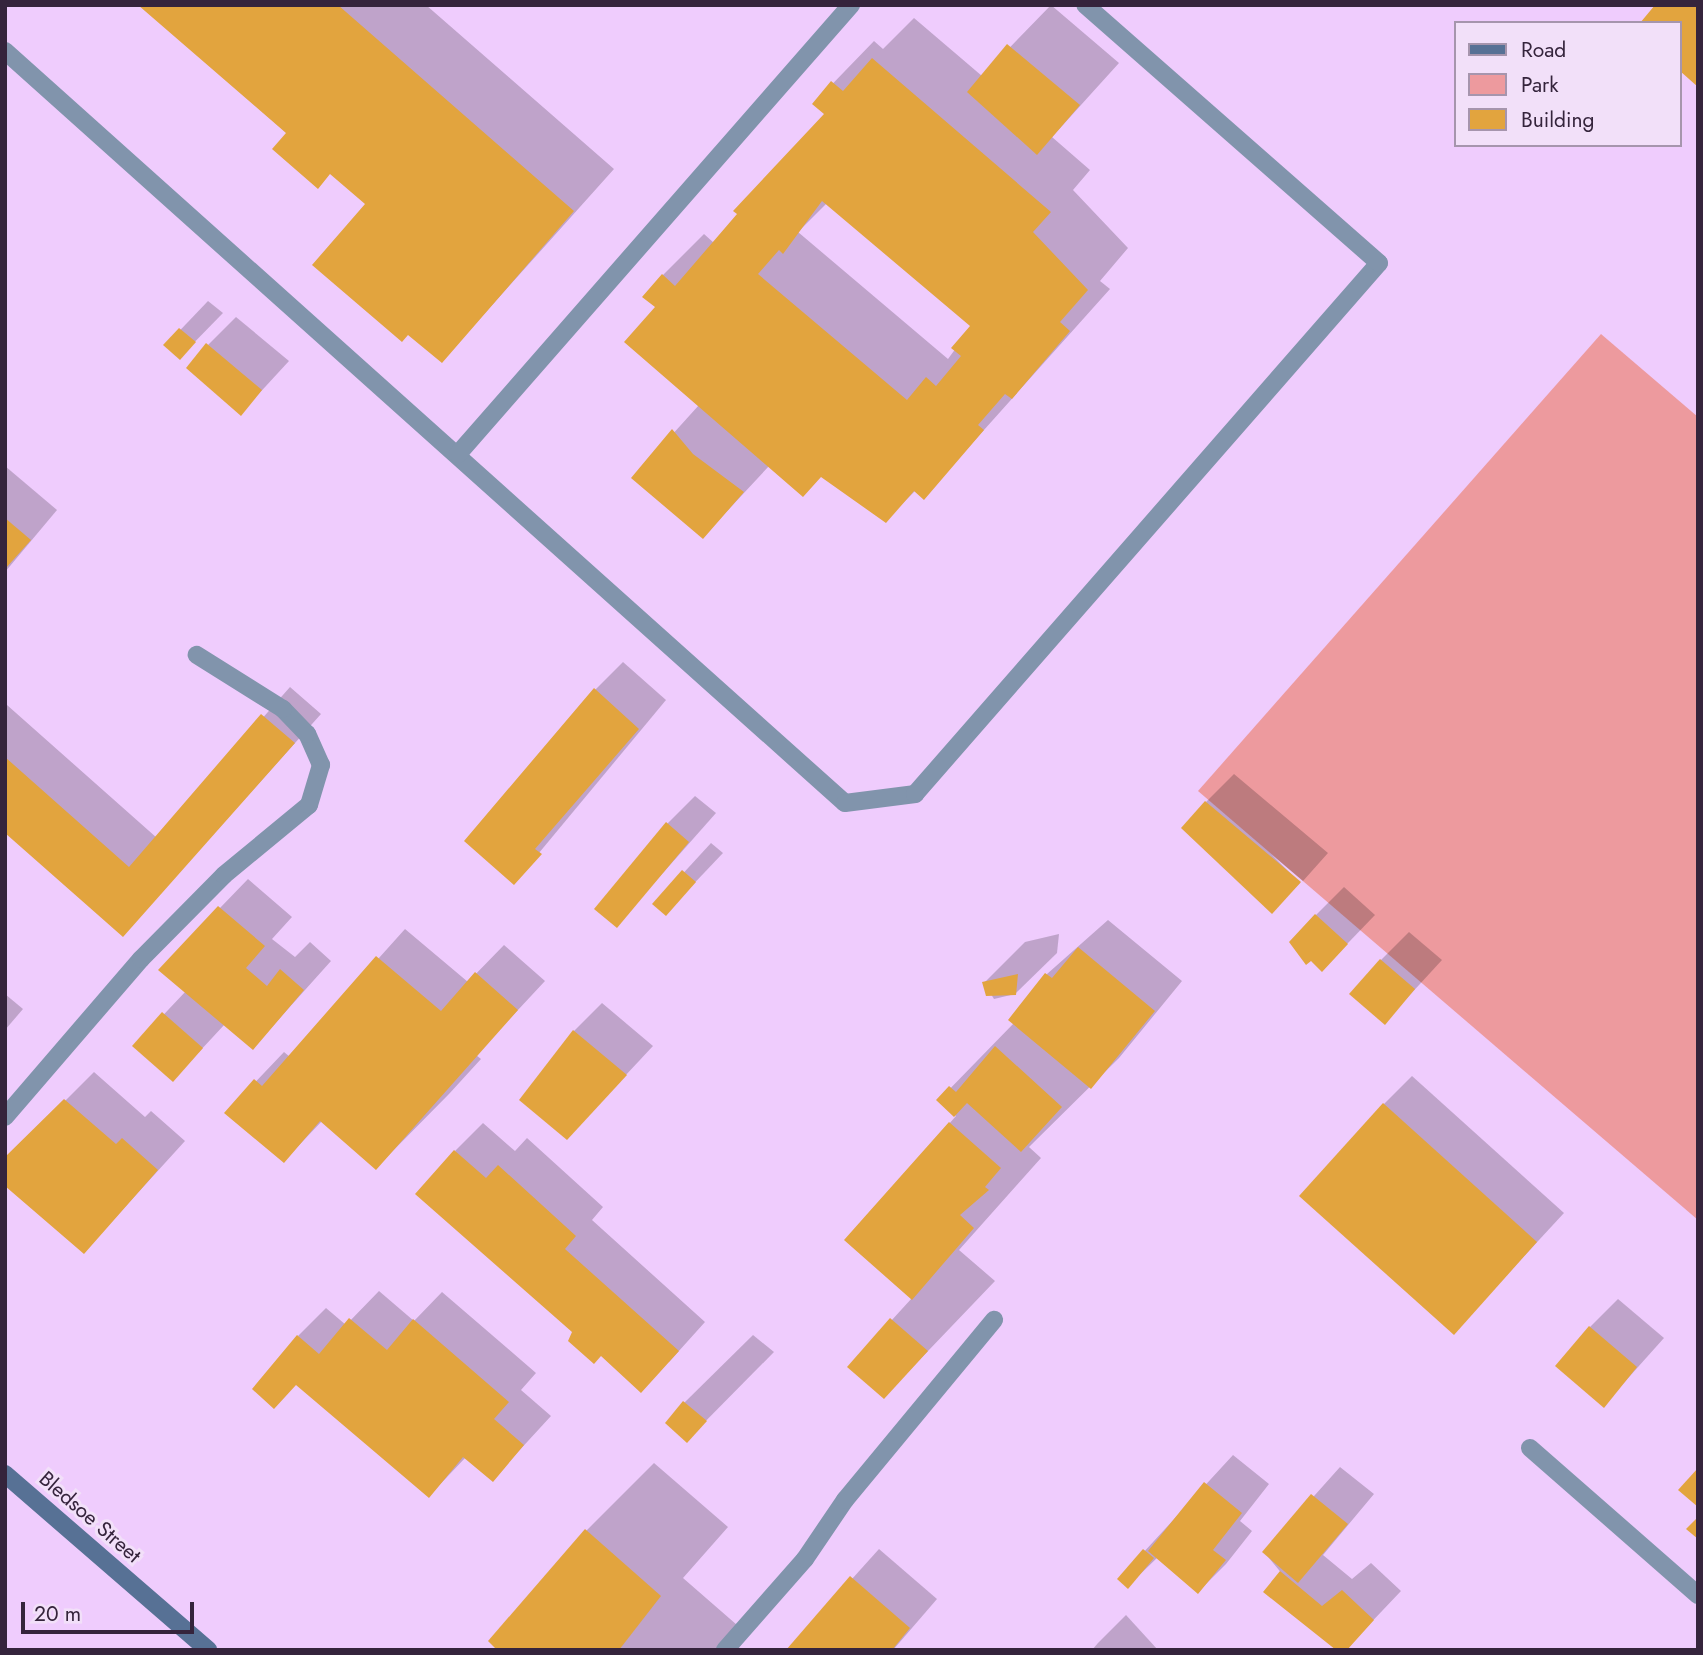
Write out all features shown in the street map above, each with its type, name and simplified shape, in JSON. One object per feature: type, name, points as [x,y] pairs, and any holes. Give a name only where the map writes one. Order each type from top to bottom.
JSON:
[{"type":"street","name":"Bledsoe Street","points":[[5,1474],[208,1650]]},
{"type":"lane","points":[[458,454],[851,5]]},
{"type":"lane","points":[[5,51],[845,803],[915,794],[1378,263],[1085,5]]},
{"type":"lane","points":[[5,1116],[141,959],[224,875],[309,805],[321,765],[307,734],[283,709],[197,655]]},
{"type":"lane","points":[[724,1650],[805,1559],[994,1320]]},
{"type":"lane","points":[[1530,1448],[1698,1595]]},
{"type":"green space","points":[[1601,334],[1698,417],[1698,1220],[1198,791]]},
{"type":"building","points":[[138,5],[338,5],[574,211],[442,363],[408,335],[402,342],[312,265],[365,204],[330,174],[318,189],[272,149],[286,133]]},
{"type":"building","points":[[1655,5],[1698,5],[1698,87],[1682,73],[1682,21],[1642,21]]},
{"type":"building","points":[[1007,44],[1080,105],[1037,155],[967,92]]},
{"type":"building","points":[[872,58],[1051,212],[1033,232],[1088,290],[1060,322],[1070,331],[1012,399],[1005,394],[978,425],[984,430],[924,500],[914,491],[886,523],[821,477],[803,497],[624,342],[655,307],[642,297],[662,274],[675,286],[737,214],[733,211],[824,114],[812,104],[831,81],[843,91]],"holes":[[[822,201],[970,326],[951,348],[961,356],[936,386],[926,377],[907,400],[758,274],[779,250],[783,254]]]},
{"type":"building","points":[[179,328],[196,342],[180,360],[163,345]]},
{"type":"building","points":[[206,343],[262,390],[241,416],[186,368]]},
{"type":"building","points":[[672,429],[693,454],[744,492],[703,539],[631,478]]},
{"type":"building","points":[[5,518],[31,540],[5,569]]},
{"type":"building","points":[[594,688],[639,729],[535,849],[542,854],[514,885],[464,841]]},
{"type":"building","points":[[261,714],[295,743],[123,937],[5,833],[5,757],[129,867]]},
{"type":"building","points":[[1205,801],[1301,882],[1272,914],[1181,828]]},
{"type":"building","points":[[666,822],[689,842],[617,928],[594,909]]},
{"type":"building","points":[[682,870],[696,882],[666,916],[652,904]]},
{"type":"building","points":[[218,906],[265,946],[246,968],[267,986],[280,969],[304,990],[253,1050],[158,970]]},
{"type":"building","points":[[1315,914],[1348,944],[1322,972],[1311,961],[1306,965],[1289,942]]},
{"type":"building","points":[[1078,947],[1155,1011],[1091,1089],[1008,1020],[1045,973],[1052,978]]},
{"type":"building","points":[[376,956],[441,1011],[475,972],[518,1010],[376,1170],[320,1121],[284,1163],[224,1113],[254,1079],[262,1086]]},
{"type":"building","points":[[1380,959],[1415,989],[1385,1025],[1349,994]]},
{"type":"building","points":[[1018,974],[1016,995],[986,996],[982,982]]},
{"type":"building","points":[[162,1012],[203,1048],[173,1082],[132,1046]]},
{"type":"building","points":[[573,1030],[627,1075],[567,1140],[519,1100]]},
{"type":"building","points":[[995,1046],[1062,1107],[1021,1152],[967,1103],[954,1117],[936,1100],[949,1086],[956,1092]]},
{"type":"building","points":[[64,1099],[116,1144],[122,1138],[158,1170],[84,1254],[5,1186],[5,1157]]},
{"type":"building","points":[[1383,1103],[1537,1242],[1454,1335],[1299,1196]]},
{"type":"building","points":[[949,1122],[1001,1168],[985,1187],[989,1190],[960,1215],[974,1228],[912,1300],[844,1240]]},
{"type":"building","points":[[454,1150],[486,1178],[498,1165],[576,1236],[565,1249],[679,1351],[641,1393],[601,1356],[594,1364],[568,1341],[572,1332],[415,1194]]},
{"type":"building","points":[[349,1318],[387,1350],[413,1319],[509,1402],[494,1419],[524,1445],[493,1482],[463,1457],[429,1498],[296,1385],[274,1409],[252,1389],[297,1335],[319,1354]]},
{"type":"building","points":[[890,1318],[928,1351],[884,1399],[847,1367]]},
{"type":"building","points":[[1589,1326],[1637,1367],[1604,1408],[1555,1366]]},
{"type":"building","points":[[683,1401],[707,1421],[687,1443],[665,1423]]},
{"type":"building","points":[[1698,1468],[1698,1507],[1678,1490]]},
{"type":"building","points":[[1204,1482],[1242,1513],[1213,1550],[1226,1560],[1198,1594],[1148,1551]]},
{"type":"building","points":[[1311,1494],[1348,1524],[1298,1583],[1262,1552]]},
{"type":"building","points":[[1698,1517],[1698,1539],[1686,1529]]},
{"type":"building","points":[[585,1529],[661,1596],[619,1650],[497,1650],[488,1641]]},
{"type":"building","points":[[1143,1549],[1154,1558],[1128,1589],[1117,1579]]},
{"type":"building","points":[[1280,1571],[1322,1606],[1342,1590],[1374,1620],[1347,1650],[1336,1650],[1263,1592]]},
{"type":"building","points":[[850,1576],[910,1628],[892,1650],[786,1650]]}]
